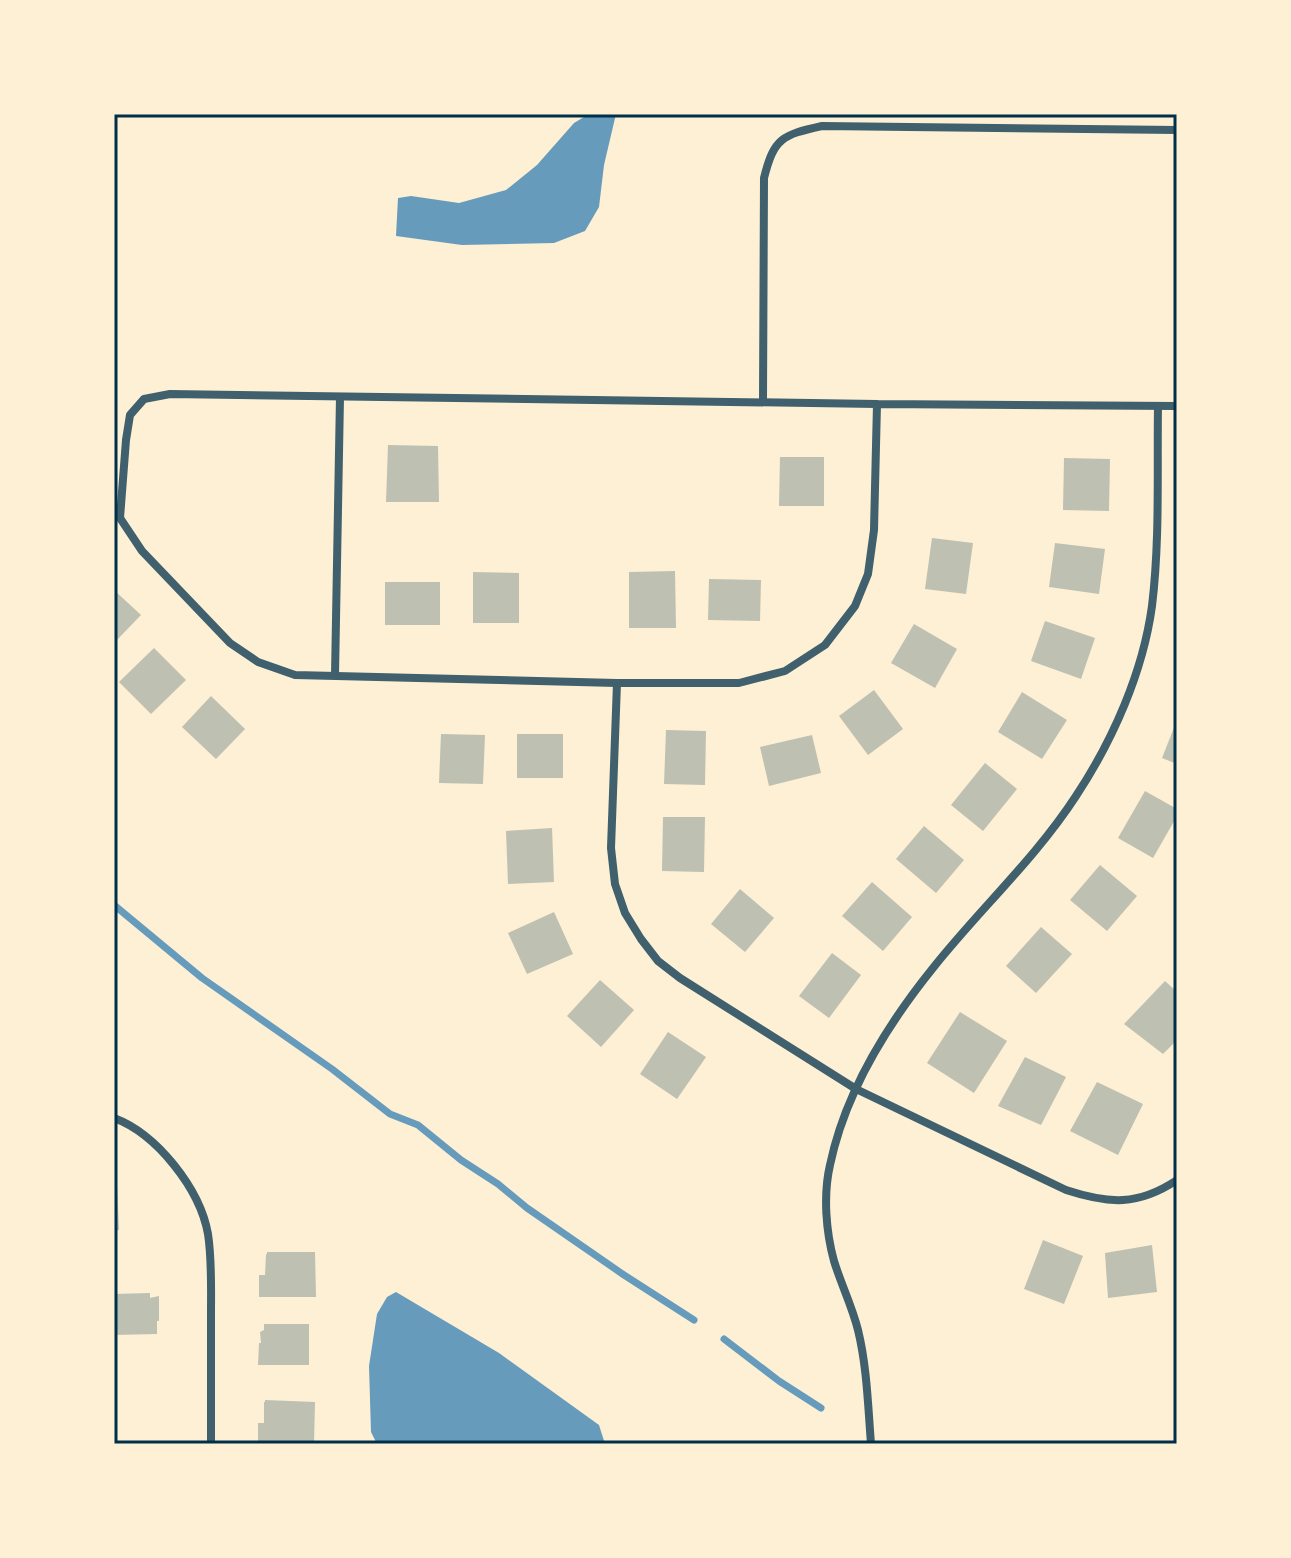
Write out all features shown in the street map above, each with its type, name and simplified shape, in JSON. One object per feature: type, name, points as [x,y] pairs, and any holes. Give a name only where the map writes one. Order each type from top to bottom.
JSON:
[{"type":"street","points":[[763,401],[764,178],[769,158],[779,141],[794,132],[822,126],[1177,130]]},
{"type":"street","points":[[877,404],[874,530],[868,574],[855,606],[825,645],[785,671],[739,683],[295,675],[258,662],[230,643],[142,551],[120,518],[130,415],[144,399],[170,394],[1177,406]]},
{"type":"street","points":[[335,675],[340,397]]},
{"type":"street","points":[[871,1444],[864,1357],[848,1295],[834,1260],[828,1227],[829,1168],[839,1131],[856,1089],[904,1006],[933,968],[1044,841],[1077,796],[1127,700],[1142,653],[1156,563],[1158,406]]},
{"type":"street","points":[[617,683],[611,848],[615,884],[625,913],[658,961],[856,1089],[1066,1190],[1090,1198],[1119,1201],[1142,1198],[1177,1180]]},
{"type":"street","points":[[114,1118],[146,1137],[174,1163],[193,1194],[208,1231],[211,1267],[211,1444]]},
{"type":"water","points":[[589,114],[616,114],[604,165],[599,207],[585,231],[554,243],[462,245],[396,236],[398,198],[411,196],[459,203],[506,190],[537,165],[574,123]]},
{"type":"water","points":[[396,1292],[499,1353],[599,1425],[605,1444],[377,1444],[371,1432],[369,1366],[377,1314],[387,1297]]},
{"type":"building","points":[[388,445],[438,446],[439,502],[386,502]]},
{"type":"building","points":[[780,457],[824,457],[824,506],[779,506]]},
{"type":"building","points":[[1064,458],[1110,459],[1109,511],[1063,510]]},
{"type":"building","points":[[932,538],[973,543],[966,594],[925,589]]},
{"type":"building","points":[[1055,543],[1105,549],[1099,594],[1049,587]]},
{"type":"building","points":[[675,571],[676,628],[629,628],[629,572]]},
{"type":"building","points":[[473,572],[519,573],[519,623],[473,623]]},
{"type":"building","points":[[709,579],[761,580],[760,621],[708,620]]},
{"type":"building","points":[[385,582],[440,582],[440,625],[385,625]]},
{"type":"building","points":[[114,590],[141,615],[114,643]]},
{"type":"building","points":[[1045,621],[1095,638],[1081,679],[1031,661]]},
{"type":"building","points":[[914,624],[957,649],[935,688],[891,663]]},
{"type":"building","points":[[154,648],[186,680],[151,714],[119,682]]},
{"type":"building","points":[[874,690],[903,729],[868,755],[839,716]]},
{"type":"building","points":[[1022,692],[1067,720],[1042,759],[998,732]]},
{"type":"building","points":[[211,696],[245,729],[216,759],[182,727]]},
{"type":"building","points":[[1177,720],[1177,764],[1162,758]]},
{"type":"building","points":[[666,730],[706,731],[705,785],[664,784]]},
{"type":"building","points":[[441,734],[485,735],[483,784],[439,783]]},
{"type":"building","points":[[517,734],[563,734],[563,778],[517,778]]},
{"type":"building","points":[[812,735],[821,773],[769,786],[760,747]]},
{"type":"building","points":[[985,763],[1017,789],[983,831],[951,805]]},
{"type":"building","points":[[1145,791],[1177,809],[1177,816],[1153,858],[1118,838]]},
{"type":"building","points":[[663,817],[705,817],[704,872],[662,871]]},
{"type":"building","points":[[924,826],[964,860],[936,893],[896,859]]},
{"type":"building","points":[[552,828],[554,882],[508,884],[506,831]]},
{"type":"building","points":[[1100,865],[1137,896],[1107,931],[1070,900]]},
{"type":"building","points":[[872,882],[912,917],[883,951],[842,916]]},
{"type":"building","points":[[740,889],[774,918],[745,952],[711,924]]},
{"type":"building","points":[[554,912],[573,954],[527,974],[508,933]]},
{"type":"building","points":[[1041,927],[1072,954],[1036,993],[1006,966]]},
{"type":"building","points":[[832,953],[861,975],[829,1018],[799,996]]},
{"type":"building","points":[[600,980],[634,1010],[601,1047],[567,1016]]},
{"type":"building","points":[[1165,981],[1177,992],[1177,1040],[1163,1054],[1124,1024]]},
{"type":"building","points":[[960,1012],[1007,1041],[974,1093],[927,1063]]},
{"type":"building","points":[[668,1032],[706,1057],[677,1099],[640,1074]]},
{"type":"building","points":[[1025,1057],[1066,1077],[1041,1125],[998,1106]]},
{"type":"building","points":[[1097,1082],[1143,1104],[1118,1155],[1070,1131]]},
{"type":"building","points":[[114,1184],[117,1184],[119,1230],[114,1230]]},
{"type":"building","points":[[1043,1240],[1083,1256],[1064,1304],[1024,1289]]},
{"type":"building","points":[[1152,1245],[1157,1292],[1108,1298],[1105,1253]]},
{"type":"building","points":[[267,1252],[315,1252],[316,1297],[259,1297],[259,1275],[265,1275]]},
{"type":"building","points":[[150,1293],[150,1298],[159,1296],[157,1334],[114,1335],[114,1294]]},
{"type":"building","points":[[264,1324],[309,1324],[309,1365],[258,1365],[260,1332],[264,1330]]},
{"type":"building","points":[[265,1400],[315,1402],[314,1444],[258,1444],[258,1423],[264,1423]]},
{"type":"waterway","points":[[114,905],[202,978],[332,1069],[390,1114],[418,1125],[527,1208],[694,1320]]},
{"type":"waterway","points":[[724,1339],[821,1408]]}]
